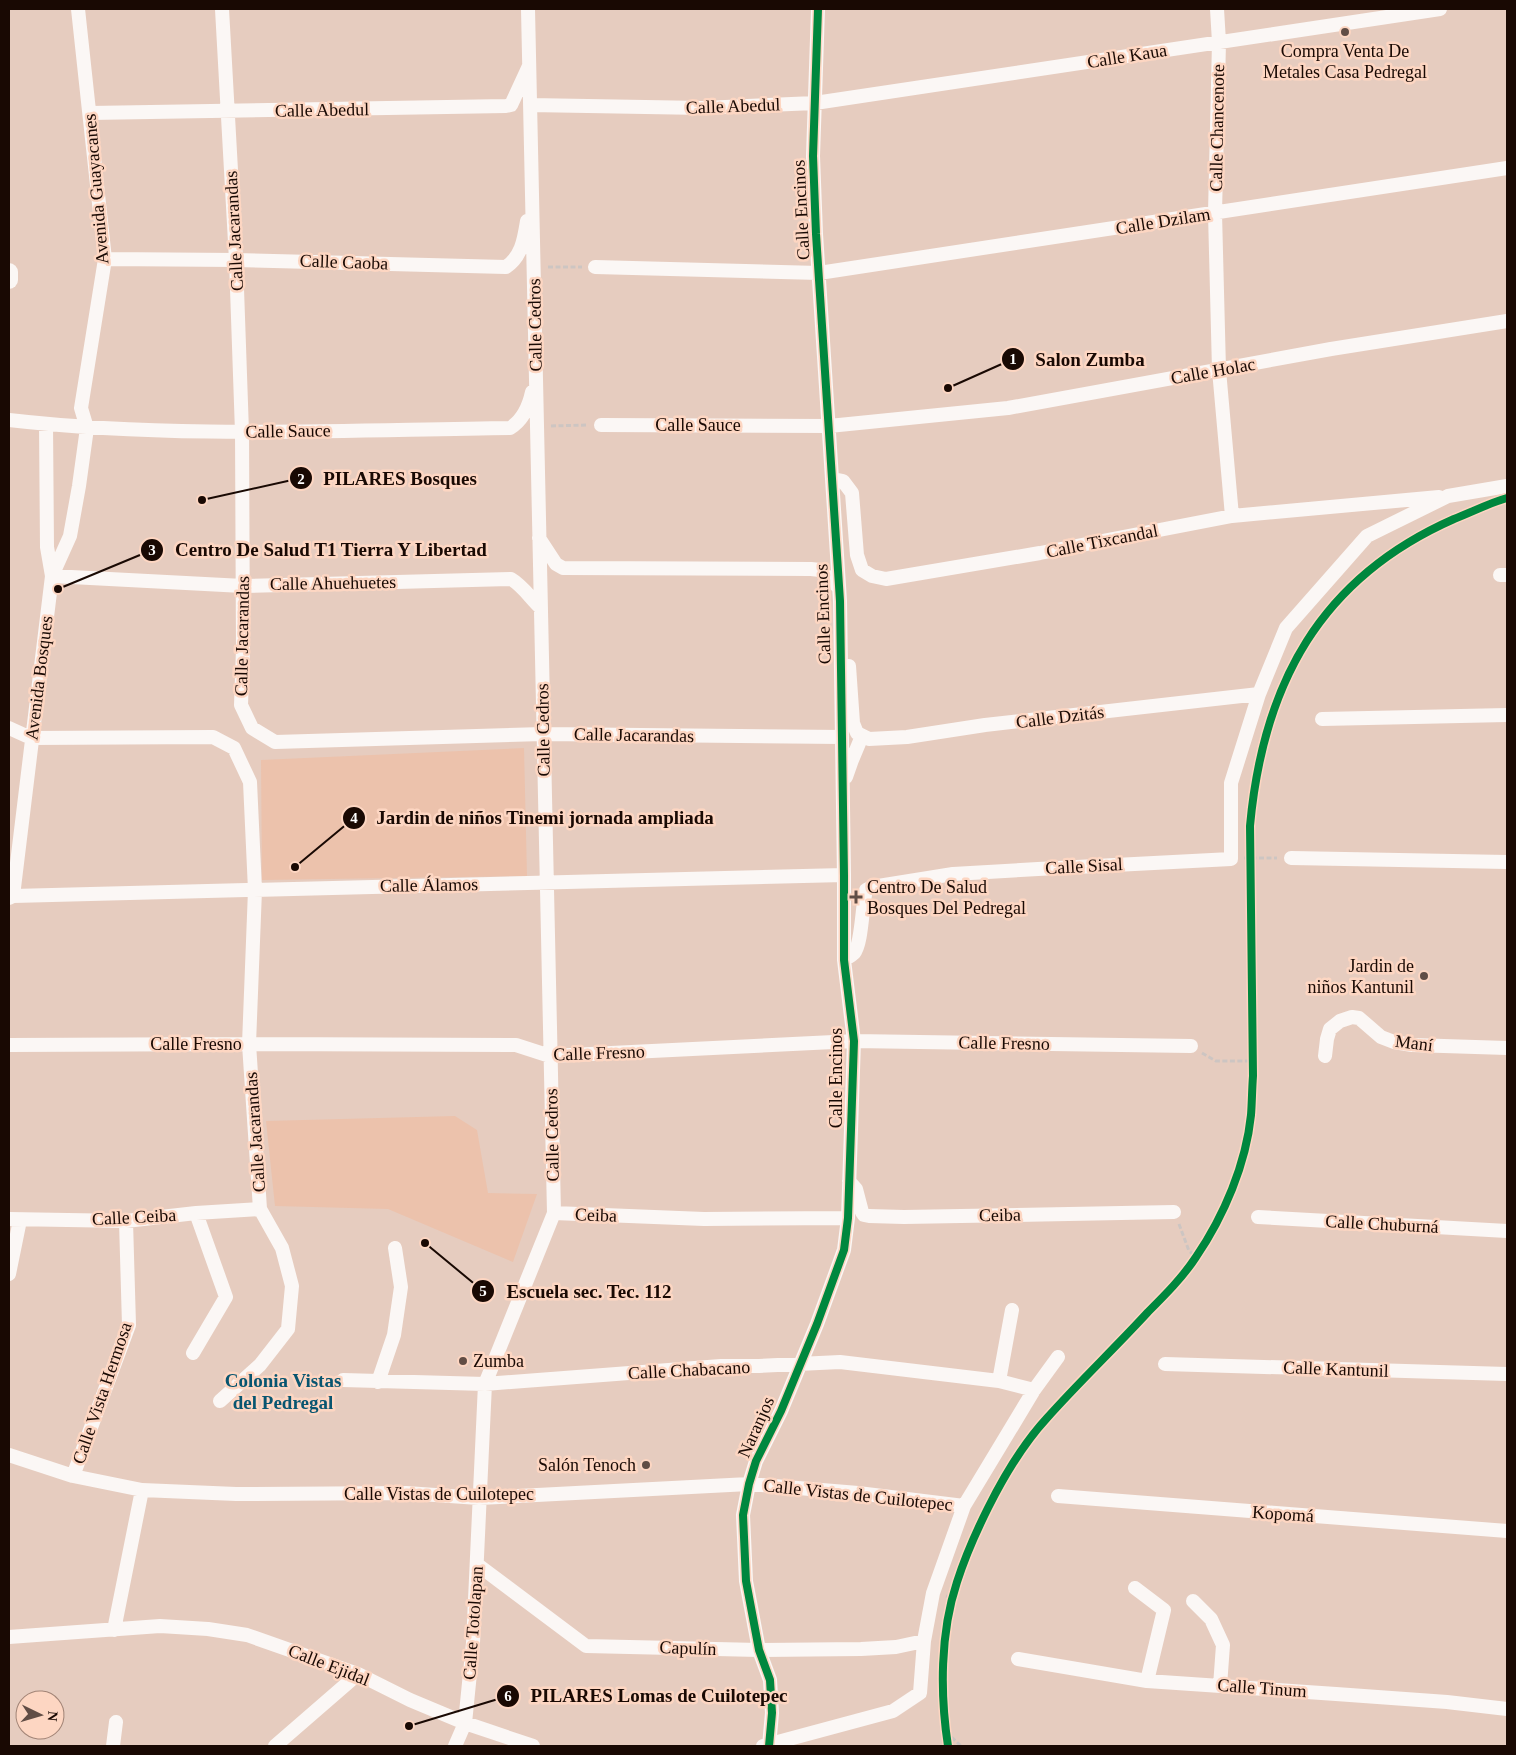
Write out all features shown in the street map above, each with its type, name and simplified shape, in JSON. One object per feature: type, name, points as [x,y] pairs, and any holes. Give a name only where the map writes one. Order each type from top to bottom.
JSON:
[{"type":"street","name":"Avenida Guayacanes","points":[[78,9],[105,259],[81,408],[87,428]]},
{"type":"street","name":"Calle Jacarandas","points":[[222,9],[236,260],[242,432],[243,586],[241,704],[252,728],[275,742],[543,734],[842,738]]},
{"type":"street","name":"Calle Cedros","points":[[479,1498],[485,1384],[554,1213],[528,9]]},
{"type":"street","name":"Calle Encinos","points":[[818,9],[813,156],[838,587],[843,787],[844,960],[854,1041],[848,1218]]},
{"type":"street","name":"Calle Chancenote","points":[[1217,9],[1219,42],[1215,213],[1218,370],[1232,516]]},
{"type":"street","name":"Calle Kaua","points":[[815,103],[1440,9]]},
{"type":"street","name":"Calle Abedul","points":[[90,113],[506,106],[511,105],[530,65]]},
{"type":"street","name":"Calle Abedul","points":[[530,105],[703,108],[815,103]]},
{"type":"street","name":"Calle Dzilam","points":[[819,273],[1507,168]]},
{"type":"street","name":"Calle Caoba","points":[[105,259],[236,260],[506,267],[513,262],[521,249],[532,198]]},
{"type":"street","points":[[595,267],[819,273]]},
{"type":"street","points":[[9,273],[9,280]]},
{"type":"street","name":"Calle Holac","points":[[829,426],[1008,408],[1331,349],[1507,321]]},
{"type":"street","name":"Calle Sauce","points":[[9,420],[87,428],[242,432],[510,428],[517,423],[526,410],[536,379]]},
{"type":"street","name":"Avenida Bosques","points":[[11,897],[52,576],[48,548],[46,424]]},
{"type":"street","name":"Calle Sauce","points":[[600,425],[829,426]]},
{"type":"street","points":[[52,576],[70,536],[87,428]]},
{"type":"street","name":"Calle Tixcandal","points":[[833,479],[843,481],[852,493],[857,555],[862,570],[872,576],[886,578],[1040,553],[1232,516],[1448,496]]},
{"type":"street","points":[[1258,694],[1286,628],[1367,536],[1448,496],[1507,486]]},
{"type":"street","points":[[539,538],[556,564],[563,568],[811,569],[820,570],[838,587]]},
{"type":"street","name":"Calle Ahuehuetes","points":[[52,576],[243,586],[511,579],[522,586],[527,595],[541,608]]},
{"type":"street","points":[[840,648],[848,658],[853,723],[857,733],[862,736],[843,787]]},
{"type":"street","name":"Calle Dzitás","points":[[862,736],[869,739],[908,737],[985,725],[1258,694]]},
{"type":"street","name":"Calle Sisal","points":[[844,960],[854,953],[858,944],[866,890],[872,887],[953,874],[1230,859],[1232,783],[1258,694]]},
{"type":"street","points":[[1322,719],[1507,715]]},
{"type":"street","name":"Calle Jacarandas","points":[[9,728],[31,738],[213,737],[234,748],[250,782],[255,890],[249,1044],[260,1209]]},
{"type":"street","points":[[1291,858],[1507,862]]},
{"type":"street","name":"Calle Álamos","points":[[11,897],[844,875]]},
{"type":"street","name":"Maní","points":[[1325,1056],[1330,1029],[1340,1021],[1352,1017],[1358,1018],[1381,1037],[1394,1042],[1412,1045],[1507,1048]]},
{"type":"street","name":"Calle Fresno","points":[[9,1045],[516,1045],[550,1056],[854,1041],[1191,1046]]},
{"type":"street","name":"Ceiba","points":[[849,1181],[856,1189],[862,1212],[864,1215],[869,1216],[914,1217],[1174,1212]]},
{"type":"street","points":[[220,1401],[260,1365],[288,1328],[292,1286],[282,1248],[260,1209]]},
{"type":"street","name":"Calle Ceiba","points":[[14,1219],[126,1221],[196,1213],[260,1209]]},
{"type":"street","points":[[193,1354],[226,1297],[196,1213]]},
{"type":"street","name":"Ceiba","points":[[554,1213],[704,1219],[848,1218]]},
{"type":"street","name":"Calle Chuburná","points":[[1258,1216],[1507,1231]]},
{"type":"street","name":"Naranjos","points":[[767,1746],[772,1712],[770,1680],[760,1650],[746,1581],[743,1515],[748,1484],[756,1461],[781,1410],[844,1250],[848,1218]]},
{"type":"street","points":[[9,1274],[14,1219]]},
{"type":"street","name":"Calle Vista Hermosa","points":[[74,1476],[130,1325],[126,1221]]},
{"type":"street","points":[[378,1382],[394,1335],[401,1287],[394,1248]]},
{"type":"street","points":[[999,1381],[1012,1310]]},
{"type":"street","points":[[767,1746],[893,1712],[920,1693],[924,1641],[933,1593],[964,1506],[1034,1390],[1058,1357]]},
{"type":"street","name":"Calle Chabacano","points":[[343,1380],[485,1384],[721,1366],[840,1362],[999,1381],[1034,1390]]},
{"type":"street","name":"Calle Kantunil","points":[[1165,1364],[1507,1374]]},
{"type":"street","name":"Calle Vistas de Cuilotepec","points":[[9,1455],[74,1476],[142,1490],[236,1494],[406,1493],[479,1498],[748,1484],[858,1493],[964,1506]]},
{"type":"street","points":[[114,1630],[142,1490]]},
{"type":"street","name":"Kopomá","points":[[1058,1496],[1507,1531]]},
{"type":"street","name":"Calle Totolapan","points":[[455,1746],[465,1723],[473,1643],[478,1565],[479,1498]]},
{"type":"street","name":"Capulín","points":[[478,1565],[586,1646],[760,1650],[896,1647],[924,1641]]},
{"type":"street","points":[[1135,1588],[1164,1610],[1147,1681]]},
{"type":"street","points":[[1193,1601],[1211,1620],[1223,1645],[1220,1686]]},
{"type":"street","name":"Calle Ejidal","points":[[9,1637],[169,1627],[208,1629],[247,1635],[358,1674],[410,1700],[465,1723],[533,1746]]},
{"type":"street","name":"Calle Tinum","points":[[1018,1659],[1147,1681],[1428,1700],[1507,1709]]},
{"type":"street","points":[[275,1746],[358,1674]]},
{"type":"street","points":[[113,1746],[116,1722]]},
{"type":"path","points":[[534,267],[595,267]]},
{"type":"path","points":[[537,426],[600,425]]},
{"type":"path","points":[[1250,866],[1250,854],[1291,858]]},
{"type":"path","points":[[1191,1046],[1216,1061],[1253,1065],[1253,1052]]},
{"type":"path","points":[[1174,1212],[1189,1252],[1198,1253],[1191,1264]]},
{"type":"path","points":[[951,1595],[951,1607]]},
{"type":"path","points":[[945,1722],[948,1746]]},
{"type":"path","points":[[946,1732],[961,1746]]},
{"type":"shaded area","points":[[524,748],[527,876],[262,880],[261,760]]},
{"type":"shaded area","points":[[455,1116],[477,1130],[488,1193],[537,1194],[513,1262],[388,1209],[275,1206],[266,1121]]},
{"type":"cycle path","points":[[769,1746],[772,1713],[770,1680],[759,1650],[746,1581],[743,1515],[756,1461],[781,1411],[817,1324],[844,1250],[848,1218],[854,1041],[844,960],[840,601],[816,234],[813,156],[818,9]]},
{"type":"cycle path","points":[[948,1746],[943,1685],[947,1622],[960,1573],[988,1508],[1015,1461],[1038,1428],[1180,1279],[1216,1224],[1239,1171],[1251,1115],[1253,1076],[1250,826],[1257,774],[1269,726],[1285,682],[1307,641],[1334,605],[1367,572],[1407,543],[1454,519],[1507,498]]},
{"type":"place","name":"Compra Venta De Metales Casa Pedregal","points":[[1345,32]]},
{"type":"place","name":"Salon Zumba","points":[[948,388]]},
{"type":"place","name":"PILARES Bosques","points":[[202,500]]},
{"type":"place","name":"Centro De Salud T1 Tierra Y Libertad","points":[[58,589]]},
{"type":"place","name":"Jardin de niños Tinemi jornada ampliada","points":[[295,867]]},
{"type":"place","name":"Centro De Salud Bosques Del Pedregal","points":[[856,897]]},
{"type":"place","name":"Jardin de niños Kantunil","points":[[1424,976]]},
{"type":"place","name":"Escuela sec. Tec. 112","points":[[425,1243]]},
{"type":"place","name":"Zumba","points":[[463,1361]]},
{"type":"place","name":"Salón Tenoch","points":[[646,1465]]},
{"type":"place","name":"PILARES Lomas de Cuilotepec","points":[[409,1726]]},
{"type":"district","name":"Colonia Vistas del Pedregal","points":[[283,1391]]}]
